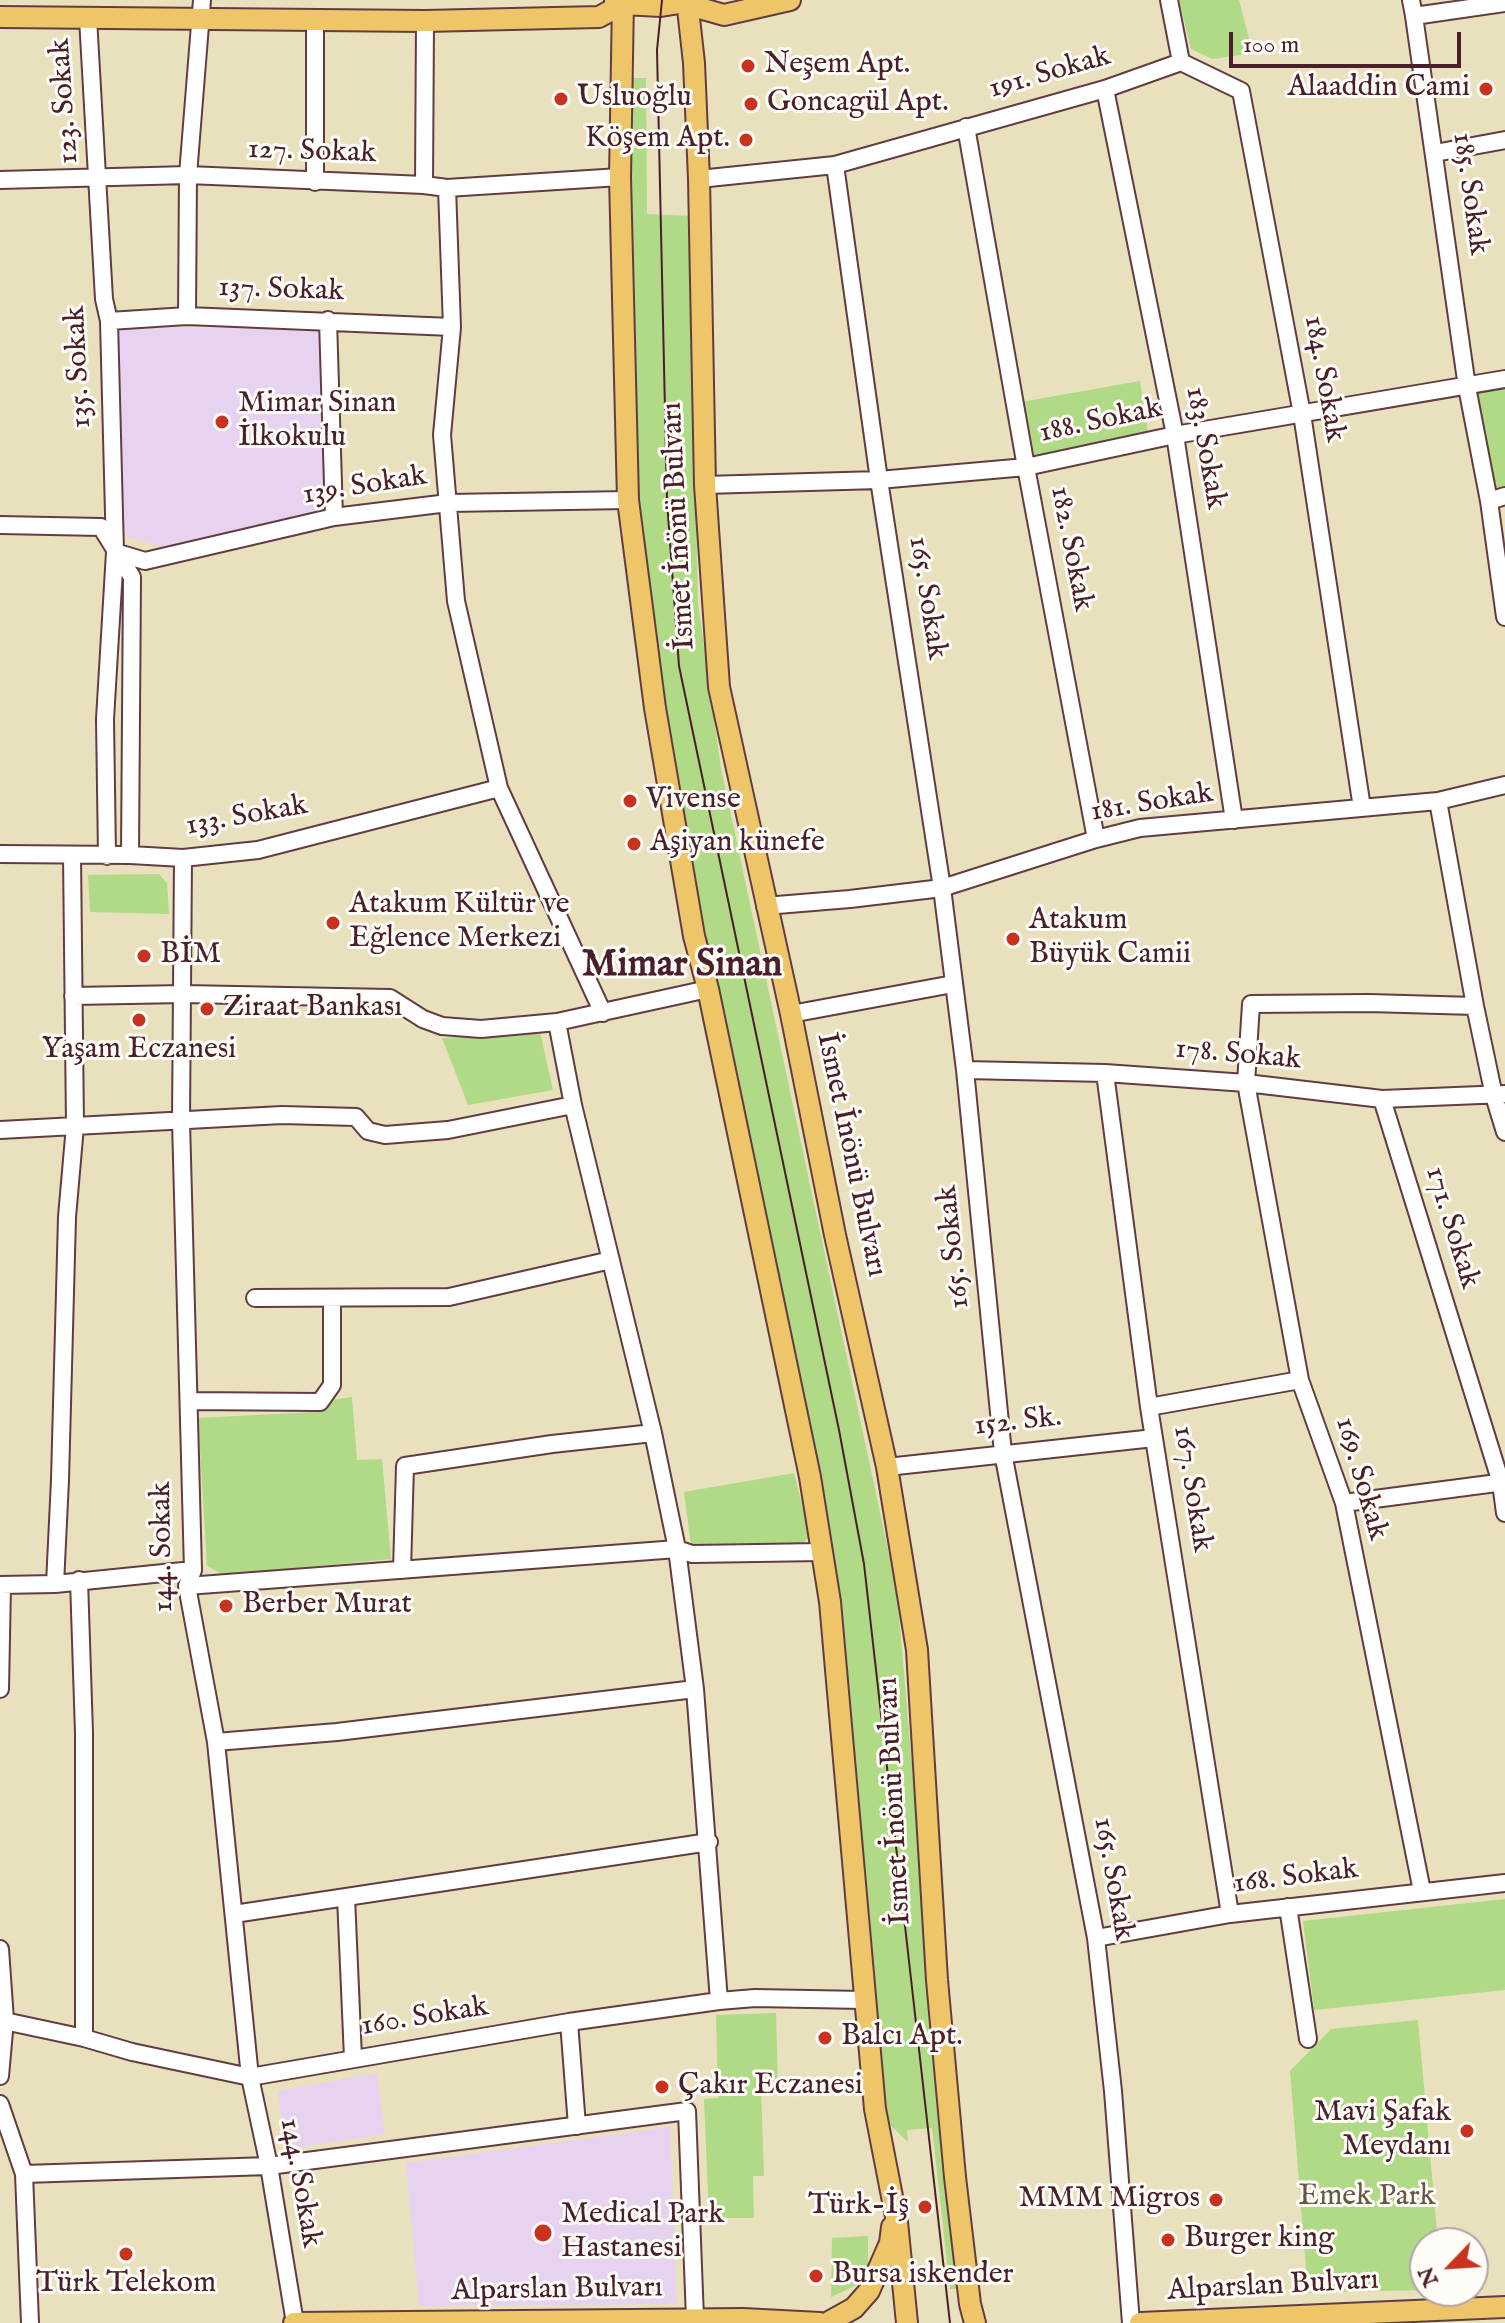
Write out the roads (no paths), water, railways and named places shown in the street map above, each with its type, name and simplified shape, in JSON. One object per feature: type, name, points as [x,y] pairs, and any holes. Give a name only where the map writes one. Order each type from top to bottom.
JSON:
[{"type":"main road","points":[[0,17],[88,18],[202,10],[315,20],[599,17],[620,1],[690,1],[724,15],[790,0]]},
{"type":"main road","name":"İsmet İnönü Bulvarı","points":[[620,1],[620,177],[628,500],[655,708],[694,936],[708,989],[810,1477],[822,1552],[834,1649],[875,2109],[894,2207],[907,2323]]},
{"type":"main road","name":"İsmet İnönü Bulvarı","points":[[690,1],[699,179],[705,485],[719,687],[887,1467],[917,1650],[937,1980],[955,2177],[975,2323]]},
{"type":"main road","points":[[827,2323],[854,2308],[869,2291],[890,2243],[894,2207]]},
{"type":"main road","name":"Alparslan Bulvarı","points":[[1140,2323],[1505,2307]]},
{"type":"main road","name":"Alparslan Bulvarı","points":[[295,2323],[695,2319],[820,2323]]},
{"type":"street","points":[[1169,0],[1181,62]]},
{"type":"street","points":[[1412,8],[1505,3]]},
{"type":"street","name":"185. Sokak","points":[[1412,8],[1467,387],[1497,499],[1505,617]]},
{"type":"street","points":[[187,316],[188,175],[202,10]]},
{"type":"street","name":"123. Sokak","points":[[88,18],[98,179]]},
{"type":"street","points":[[315,20],[315,182]]},
{"type":"street","points":[[424,185],[425,21]]},
{"type":"street","name":"191. Sokak","points":[[699,179],[835,165],[1105,89],[1181,62]]},
{"type":"street","name":"184. Sokak","points":[[1181,62],[1241,91],[1302,414],[1362,808]]},
{"type":"street","name":"183. Sokak","points":[[1105,89],[1175,435],[1234,820]]},
{"type":"street","name":"182. Sokak","points":[[966,127],[1096,839]]},
{"type":"street","points":[[1435,153],[1505,140]]},
{"type":"street","name":"165. Sokak","points":[[835,165],[879,480],[942,888],[965,1070],[1003,1453],[1096,1938],[1113,2091],[1131,2323]]},
{"type":"street","name":"127. Sokak","points":[[0,180],[188,175],[447,188],[620,177]]},
{"type":"street","name":"135. Sokak","points":[[98,179],[104,299],[109,321],[115,552],[105,719],[107,856]]},
{"type":"street","points":[[447,188],[452,327],[442,435],[456,601],[499,788],[603,1013]]},
{"type":"street","name":"137. Sokak","points":[[109,321],[187,316],[452,327]]},
{"type":"street","points":[[328,320],[334,517]]},
{"type":"street","name":"188. Sokak","points":[[705,485],[879,480],[1026,467],[1175,435],[1505,379]]},
{"type":"street","name":"139. Sokak","points":[[115,552],[145,561],[334,517],[448,503],[628,500]]},
{"type":"street","points":[[0,525],[101,527],[115,552]]},
{"type":"street","name":"135. Sokak","points":[[115,552],[124,560],[132,577],[130,855]]},
{"type":"street","name":"181. Sokak","points":[[765,906],[942,888],[1140,828],[1438,801],[1505,785]]},
{"type":"street","name":"133. Sokak","points":[[0,854],[183,858],[258,850],[499,788]]},
{"type":"street","points":[[1438,801],[1475,1006],[1500,1095],[1505,1132]]},
{"type":"street","points":[[55,1584],[67,1217],[75,1126],[72,855]]},
{"type":"street","name":"144. Sokak","points":[[183,858],[181,1121],[193,1570],[187,1586],[216,1742],[250,2077],[269,2166],[295,2323]]},
{"type":"street","points":[[791,1014],[953,984]]},
{"type":"street","points":[[73,996],[184,994],[390,998],[423,1019],[459,1029],[557,1022],[708,989]]},
{"type":"street","name":"169. Sokak","points":[[1422,1891],[1344,1503],[1300,1380],[1246,1083],[1251,1004],[1475,1006]]},
{"type":"street","points":[[557,1022],[573,1105],[653,1433],[677,1549],[695,1689],[719,2001]]},
{"type":"street","name":"178. Sokak","points":[[965,1070],[1105,1073],[1246,1083],[1382,1099],[1500,1095]]},
{"type":"street","name":"167. Sokak","points":[[1105,1073],[1149,1407],[1230,1914]]},
{"type":"street","name":"171. Sokak","points":[[1382,1099],[1503,1482],[1505,1513]]},
{"type":"street","points":[[0,1130],[282,1115],[356,1117],[368,1131],[385,1135],[448,1130],[573,1105]]},
{"type":"street","points":[[255,1298],[449,1297],[611,1260]]},
{"type":"street","points":[[189,1401],[320,1402],[332,1385],[332,1299]]},
{"type":"street","points":[[1149,1407],[1300,1380]]},
{"type":"street","points":[[402,1570],[405,1466],[552,1444],[653,1433]]},
{"type":"street","name":"152. Sk.","points":[[887,1467],[1154,1438]]},
{"type":"street","points":[[1344,1503],[1503,1482]]},
{"type":"street","points":[[187,1586],[677,1549],[692,1554],[822,1552]]},
{"type":"street","points":[[0,1689],[1,1585],[55,1584],[193,1570]]},
{"type":"street","points":[[79,1580],[84,1733],[84,2038]]},
{"type":"street","points":[[216,1742],[352,1731],[695,1689]]},
{"type":"street","points":[[234,1914],[709,1842]]},
{"type":"street","name":"168. Sokak","points":[[1096,1938],[1230,1914],[1505,1883]]},
{"type":"street","points":[[346,1897],[353,2058]]},
{"type":"street","points":[[1288,1907],[1308,2039]]},
{"type":"street","points":[[0,1949],[3,2020],[0,2076]]},
{"type":"street","name":"160. Sokak","points":[[3,2020],[250,2077],[569,2022],[719,2001],[755,1998],[864,2000]]},
{"type":"street","points":[[569,2022],[577,2126]]},
{"type":"street","points":[[0,2104],[24,2174],[30,2323]]},
{"type":"street","points":[[24,2174],[269,2166],[687,2111],[695,2319]]},
{"type":"tram line","points":[[662,0],[657,50],[667,501],[679,666],[839,1430],[864,1564],[950,2323]]},
{"type":"place","name":"Neşem Apt.","points":[[748,66]]},
{"type":"place","name":"Alaaddin Cami","points":[[1486,89]]},
{"type":"place","name":"Usluoğlu","points":[[561,99]]},
{"type":"place","name":"Goncagül Apt.","points":[[751,104]]},
{"type":"place","name":"Köşem Apt.","points":[[746,140]]},
{"type":"place","name":"Mimar Sinan İlkokulu","points":[[222,422]]},
{"type":"place","name":"Vivense","points":[[630,801]]},
{"type":"place","name":"Aşiyan künefe","points":[[634,844]]},
{"type":"place","name":"Atakum Kültür ve Eğlence Merkezi","points":[[333,923]]},
{"type":"place","name":"Atakum Büyük Camii","points":[[1013,939]]},
{"type":"place","name":"BİM","points":[[144,956]]},
{"type":"place","name":"Ziraat Bankası","points":[[207,1009]]},
{"type":"place","name":"Yaşam Eczanesi","points":[[139,1020]]},
{"type":"place","name":"Berber Murat","points":[[226,1606]]},
{"type":"place","name":"Balcı Apt.","points":[[825,2038]]},
{"type":"place","name":"Çakır Eczanesi","points":[[662,2087]]},
{"type":"place","name":"Mavi Şafak Meydanı","points":[[1467,2131]]},
{"type":"place","name":"MMM Migros","points":[[1216,2200]]},
{"type":"place","name":"Türk-İş","points":[[925,2207]]},
{"type":"place","name":"Medical Park Hastanesi","points":[[543,2233]]},
{"type":"place","name":"Burger king","points":[[1168,2240]]},
{"type":"place","name":"Türk Telekom","points":[[126,2254]]},
{"type":"place","name":"Bursa iskender","points":[[816,2276]]},
{"type":"district","name":"Mimar Sinan","points":[[682,967]]},
{"type":"park label","name":"Emek Park","points":[[1367,2198]]}]
